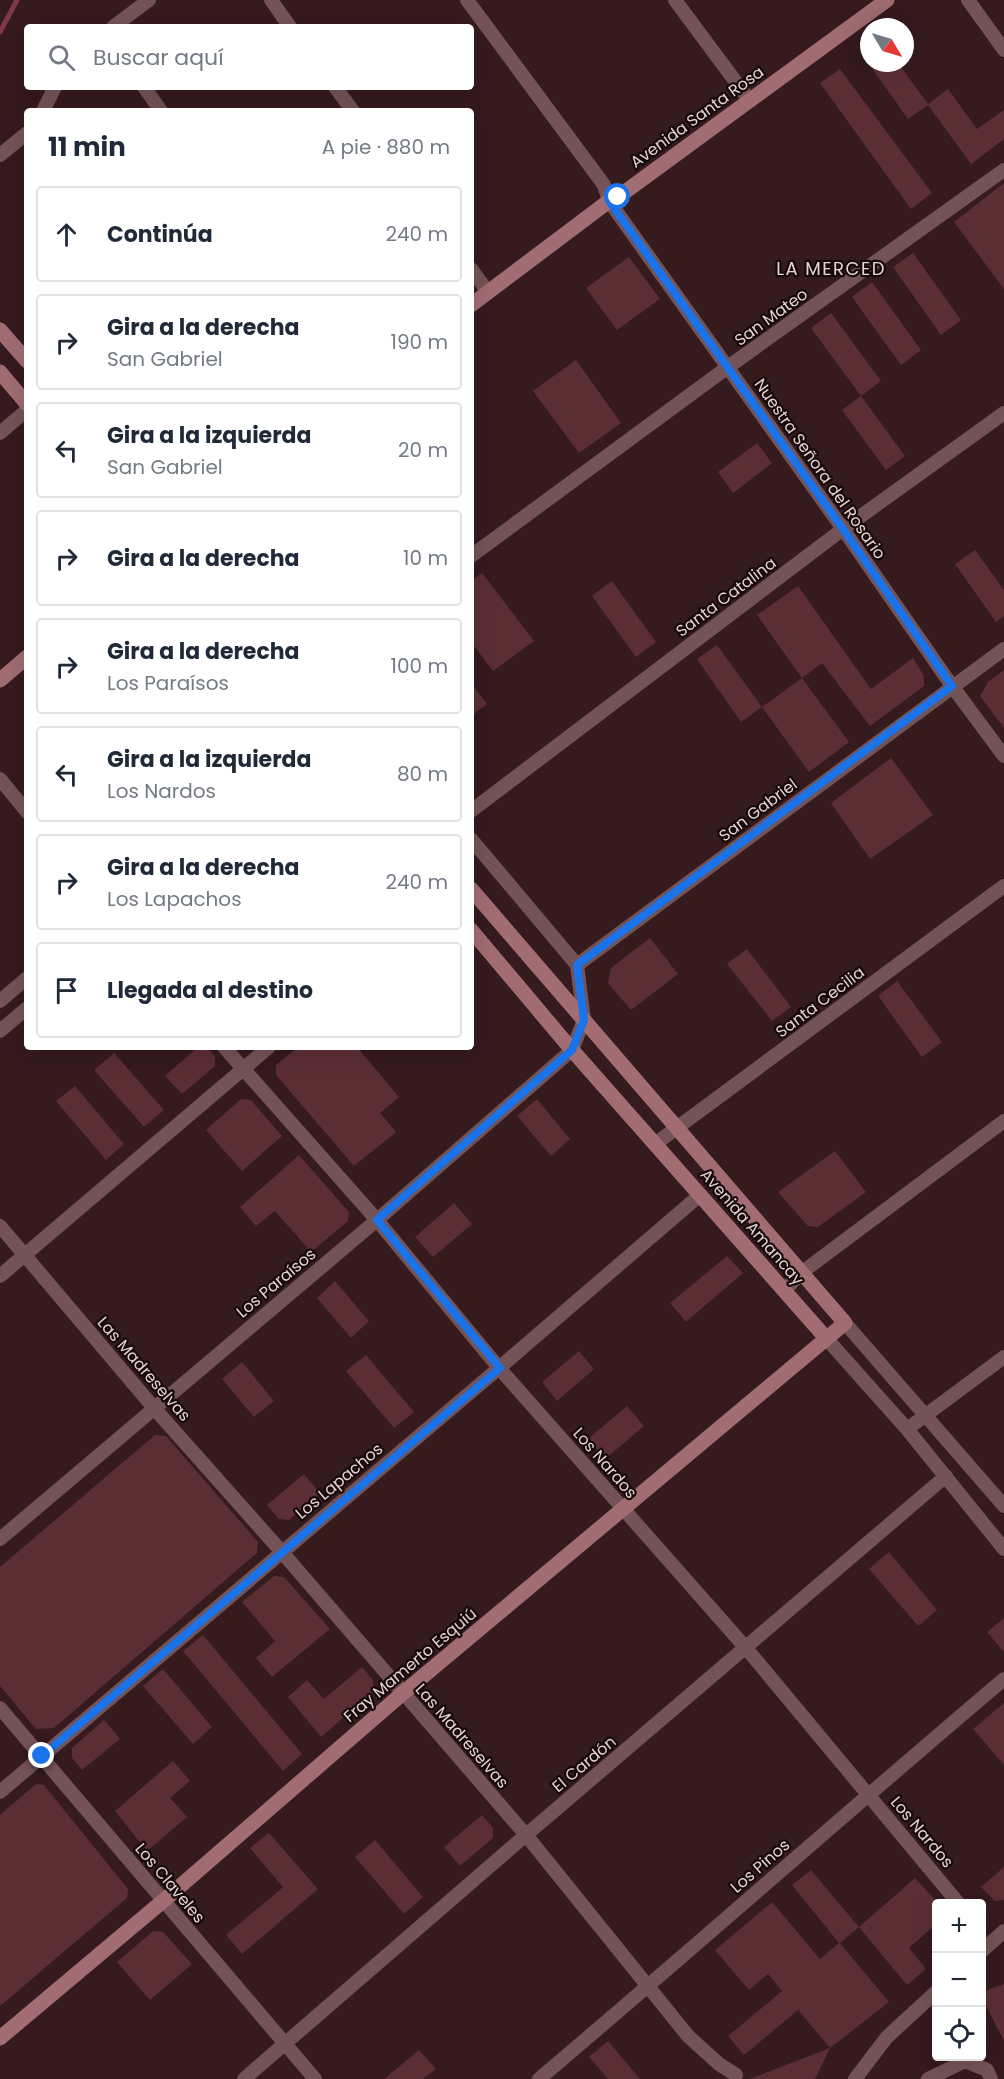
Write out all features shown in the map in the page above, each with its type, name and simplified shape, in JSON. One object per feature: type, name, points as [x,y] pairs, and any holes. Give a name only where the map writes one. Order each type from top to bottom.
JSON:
[{"type":"street","points":[[117,24],[149,0]]},
{"type":"street","points":[[271,0],[288,24]]},
{"type":"street","name":"Nuestra Señora del Rosario","points":[[467,0],[604,185],[609,201],[1004,756]]},
{"type":"street","points":[[675,0],[750,101]]},
{"type":"street","name":"Avenida Santa Rosa","points":[[474,303],[609,201],[618,197],[887,0]]},
{"type":"street","points":[[969,0],[1004,50]]},
{"type":"street","points":[[45,108],[54,90]]},
{"type":"street","points":[[146,90],[159,108]]},
{"type":"street","points":[[337,90],[351,108]]},
{"type":"street","points":[[0,155],[24,136]]},
{"type":"street","name":"San Mateo","points":[[474,554],[728,367],[1004,170]]},
{"type":"street","points":[[474,273],[488,292]]},
{"type":"street","points":[[0,330],[24,358]]},
{"type":"street","points":[[0,372],[24,400]]},
{"type":"street","points":[[0,433],[24,413]]},
{"type":"street","name":"Santa Catalina","points":[[474,809],[843,529],[1004,413]]},
{"type":"street","name":"San Gabriel","points":[[577,965],[1004,649]]},
{"type":"street","points":[[0,681],[24,660]]},
{"type":"street","points":[[0,779],[24,808]]},
{"type":"street","points":[[474,843],[577,965],[584,1020],[572,1050]]},
{"type":"street","name":"Santa Cecilia","points":[[655,1144],[1004,886]]},
{"type":"street","name":"Avenida Amancay","points":[[474,892],[1004,1506]]},
{"type":"street","name":"Avenida Amancay","points":[[474,934],[572,1050],[908,1429],[1004,1549]]},
{"type":"street","points":[[0,1001],[24,981]]},
{"type":"street","points":[[0,1031],[24,1011]]},
{"type":"street","name":"Los Nardos","points":[[227,1050],[377,1220],[500,1368],[746,1648],[955,1899]]},
{"type":"street","points":[[0,1276],[265,1050]]},
{"type":"street","name":"Los Paraísos","points":[[0,1539],[377,1220],[572,1050]]},
{"type":"street","points":[[784,1291],[801,1273],[1004,1120]]},
{"type":"street","name":"Los Lapachos","points":[[0,1792],[281,1551],[500,1368],[700,1195]]},
{"type":"street","name":"Las Madreselvas","points":[[0,1226],[154,1408],[281,1551],[526,1835],[688,2036],[719,2064],[736,2074]]},
{"type":"street","name":"Fray Mamerto Esquiú","points":[[0,2038],[163,1901],[403,1693],[845,1323]]},
{"type":"street","points":[[908,1429],[1004,1357]]},
{"type":"street","name":"El Cardón","points":[[244,2079],[946,1476]]},
{"type":"street","name":"Los Pinos","points":[[539,2079],[868,1793],[1004,1679]]},
{"type":"street","name":"Los Claveles","points":[[0,1708],[315,2079]]},
{"type":"street","points":[[986,1946],[1004,1931]]},
{"type":"street","points":[[855,2079],[888,2037],[932,1996]]},
{"type":"street","points":[[928,2079],[965,2061],[987,2070],[992,2079]]},
{"type":"shaded area","points":[[840,69],[932,193],[911,209],[820,83]]},
{"type":"shaded area","points":[[875,72],[905,72],[928,104],[948,89],[977,129],[1004,110],[1004,139],[971,164],[928,105],[908,119]]},
{"type":"shaded area","points":[[1004,183],[1004,289],[954,222]]},
{"type":"shaded area","points":[[913,253],[961,320],[941,335],[893,267]]},
{"type":"shaded area","points":[[629,257],[660,299],[617,330],[586,288]]},
{"type":"shaded area","points":[[872,282],[921,350],[901,365],[852,297]]},
{"type":"shaded area","points":[[831,313],[881,381],[861,396],[811,328]]},
{"type":"shaded area","points":[[576,360],[621,423],[579,453],[533,391]]},
{"type":"shaded area","points":[[861,396],[905,456],[886,470],[842,410]]},
{"type":"shaded area","points":[[757,443],[772,463],[733,493],[718,472]]},
{"type":"shaded area","points":[[975,550],[1004,590],[1004,616],[996,622],[955,564]]},
{"type":"shaded area","points":[[482,573],[534,641],[493,671],[474,646],[474,579]]},
{"type":"shaded area","points":[[612,581],[656,642],[636,657],[592,596]]},
{"type":"shaded area","points":[[798,586],[871,689],[913,658],[924,676],[924,686],[870,726],[822,663],[802,678],[757,615]]},
{"type":"shaded area","points":[[717,645],[762,707],[741,722],[697,659]]},
{"type":"shaded area","points":[[1004,670],[1004,728],[980,696],[988,682]]},
{"type":"shaded area","points":[[802,678],[849,742],[809,772],[762,707]]},
{"type":"shaded area","points":[[474,687],[487,704],[474,714]]},
{"type":"shaded area","points":[[891,758],[933,815],[870,859],[831,803]]},
{"type":"shaded area","points":[[650,938],[678,974],[631,1010],[608,983],[611,968]]},
{"type":"shaded area","points":[[747,949],[791,1007],[772,1021],[727,964]]},
{"type":"shaded area","points":[[897,981],[942,1042],[922,1057],[878,996]]},
{"type":"shaded area","points":[[195,1050],[209,1050],[215,1057],[215,1066],[182,1094],[165,1076]]},
{"type":"shaded area","points":[[294,1050],[360,1050],[399,1097],[380,1113],[396,1132],[354,1166],[276,1075],[276,1065]]},
{"type":"shaded area","points":[[114,1053],[164,1110],[144,1127],[94,1070]]},
{"type":"shaded area","points":[[75,1086],[124,1144],[106,1160],[56,1101]]},
{"type":"shaded area","points":[[241,1099],[251,1100],[282,1136],[242,1171],[206,1130]]},
{"type":"shaded area","points":[[537,1099],[570,1139],[551,1156],[517,1116]]},
{"type":"shaded area","points":[[835,1151],[866,1192],[818,1227],[808,1226],[778,1192]]},
{"type":"shaded area","points":[[299,1155],[349,1212],[348,1221],[311,1252],[275,1211],[256,1226],[240,1207]]},
{"type":"shaded area","points":[[454,1203],[472,1224],[433,1257],[415,1237]]},
{"type":"shaded area","points":[[727,1256],[743,1273],[686,1322],[670,1303]]},
{"type":"shaded area","points":[[335,1281],[369,1321],[351,1338],[317,1298]]},
{"type":"shaded area","points":[[579,1351],[594,1369],[557,1401],[542,1382]]},
{"type":"shaded area","points":[[366,1355],[414,1412],[394,1428],[346,1371]]},
{"type":"shaded area","points":[[242,1362],[274,1401],[254,1417],[222,1379]]},
{"type":"shaded area","points":[[627,1406],[644,1426],[605,1459],[588,1439]]},
{"type":"shaded area","points":[[155,1435],[166,1436],[258,1542],[257,1553],[54,1728],[36,1729],[0,1686],[0,1567]]},
{"type":"shaded area","points":[[304,1474],[320,1493],[289,1520],[279,1519],[267,1505]]},
{"type":"shaded area","points":[[889,1552],[937,1610],[918,1626],[869,1569]]},
{"type":"shaded area","points":[[274,1576],[284,1577],[330,1629],[272,1677],[256,1658],[275,1641],[242,1602]]},
{"type":"shaded area","points":[[1004,1618],[1004,1650],[1003,1651],[987,1632]]},
{"type":"shaded area","points":[[203,1635],[302,1754],[283,1771],[183,1651]]},
{"type":"shaded area","points":[[362,1667],[373,1680],[374,1691],[321,1737],[288,1697],[307,1680],[324,1699]]},
{"type":"shaded area","points":[[163,1669],[212,1727],[193,1744],[143,1686]]},
{"type":"shaded area","points":[[1004,1703],[1004,1765],[973,1729]]},
{"type":"shaded area","points":[[104,1720],[120,1739],[82,1770],[72,1758],[72,1748]]},
{"type":"shaded area","points":[[173,1761],[190,1781],[170,1798],[187,1817],[147,1851],[115,1811]]},
{"type":"shaded area","points":[[36,1784],[44,1785],[128,1889],[127,1898],[0,2006],[0,1815]]},
{"type":"shaded area","points":[[482,1815],[493,1828],[493,1838],[460,1866],[444,1847]]},
{"type":"shaded area","points":[[269,1833],[318,1889],[242,1954],[226,1935],[283,1887],[250,1848]]},
{"type":"shaded area","points":[[375,1840],[423,1897],[404,1914],[355,1857]]},
{"type":"shaded area","points":[[1004,1867],[1004,1900],[995,1901],[981,1887]]},
{"type":"shaded area","points":[[811,1870],[859,1927],[840,1943],[889,2002],[830,2048],[798,2010],[744,2055],[728,2036],[782,1991],[768,1974],[749,1990],[715,1950],[772,1902],[820,1959],[839,1943],[792,1885]]},
{"type":"shaded area","points":[[915,1878],[934,1899],[932,1899],[932,1928],[909,1948],[926,1969],[907,1985],[859,1927]]},
{"type":"shaded area","points":[[153,1931],[163,1932],[192,1964],[150,2000],[117,1962]]},
{"type":"shaded area","points":[[1004,1984],[1004,2041],[986,2006],[986,1991]]},
{"type":"shaded area","points":[[608,2041],[640,2079],[608,2079],[589,2057]]},
{"type":"shaded area","points":[[830,2048],[815,2079],[750,2079]]},
{"type":"shaded area","points":[[419,2050],[436,2069],[423,2079],[384,2079]]},
{"type":"waterway","points":[[0,32],[17,0]]},
{"type":"district","name":"LA MERCED","points":[[831,268]]},
{"type":"route","points":[[42,1756],[281,1551],[500,1368],[377,1220],[572,1050],[584,1020],[577,965],[952,686],[609,201],[618,197]]}]
